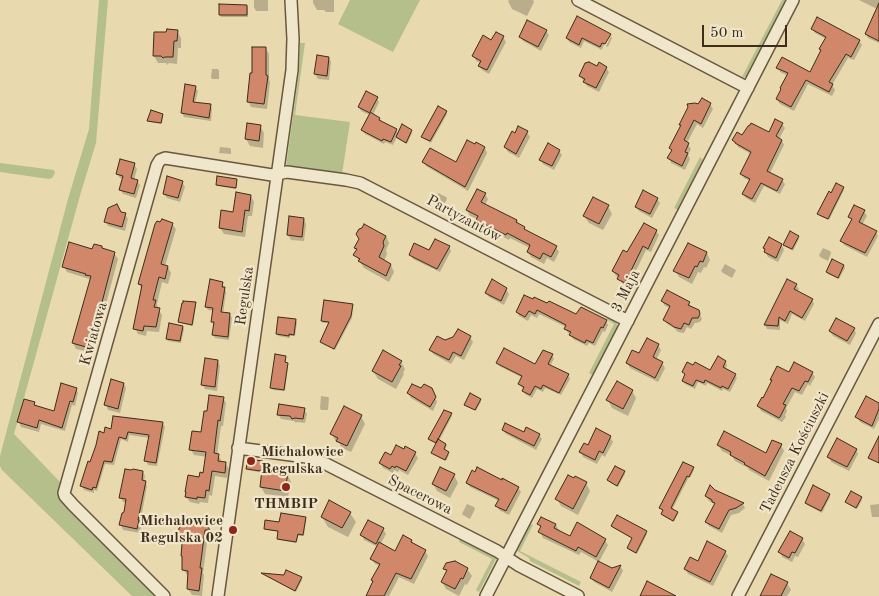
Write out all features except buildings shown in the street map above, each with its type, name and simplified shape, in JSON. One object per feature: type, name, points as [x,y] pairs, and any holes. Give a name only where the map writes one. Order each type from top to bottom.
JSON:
[{"type":"street","name":"Regulska","points":[[218,596],[293,60],[291,0]]},
{"type":"street","points":[[578,0],[748,88]]},
{"type":"street","name":"3 Maja","points":[[486,596],[793,0]]},
{"type":"street","name":"Kwiatowa","points":[[164,596],[72,505],[65,496],[64,491],[158,161],[166,158],[272,175],[278,174]]},
{"type":"street","name":"Partyzantów","points":[[278,174],[284,172],[346,180],[365,185],[628,321]]},
{"type":"street","name":"Tadeusza Kościuszki","points":[[738,596],[879,324]]},
{"type":"street","name":"Spacerowa","points":[[238,448],[306,457],[326,464],[488,547],[578,596]]},
{"type":"green space","points":[[99,0],[108,0],[96,143],[14,434],[61,483],[63,482],[58,496],[157,596],[132,596],[0,466],[0,456],[68,199],[89,129]]},
{"type":"green space","points":[[350,0],[420,0],[393,52],[338,24]]},
{"type":"green space","points":[[782,0],[786,0],[746,77],[742,77]]},
{"type":"green space","points":[[300,43],[305,43],[295,115],[350,122],[342,174],[286,167],[299,72]]},
{"type":"green space","points":[[700,157],[703,160],[678,210],[674,208]]},
{"type":"green space","points":[[0,163],[54,170],[55,173],[49,179],[0,172]]},
{"type":"green space","points":[[609,316],[614,319],[618,328],[592,375],[589,373],[614,324],[606,319]]},
{"type":"green space","points":[[528,523],[533,525],[520,551],[581,582],[579,586],[530,561],[529,558],[514,549]]},
{"type":"green space","points":[[460,539],[491,554],[496,559],[479,592],[476,590],[492,559],[459,542]]},
{"type":"place","name":"Michałowice Regulska","points":[[251,461]]},
{"type":"place","name":"THMBIP","points":[[286,487]]},
{"type":"place","name":"Michałowice Regulska 02","points":[[233,530]]}]
